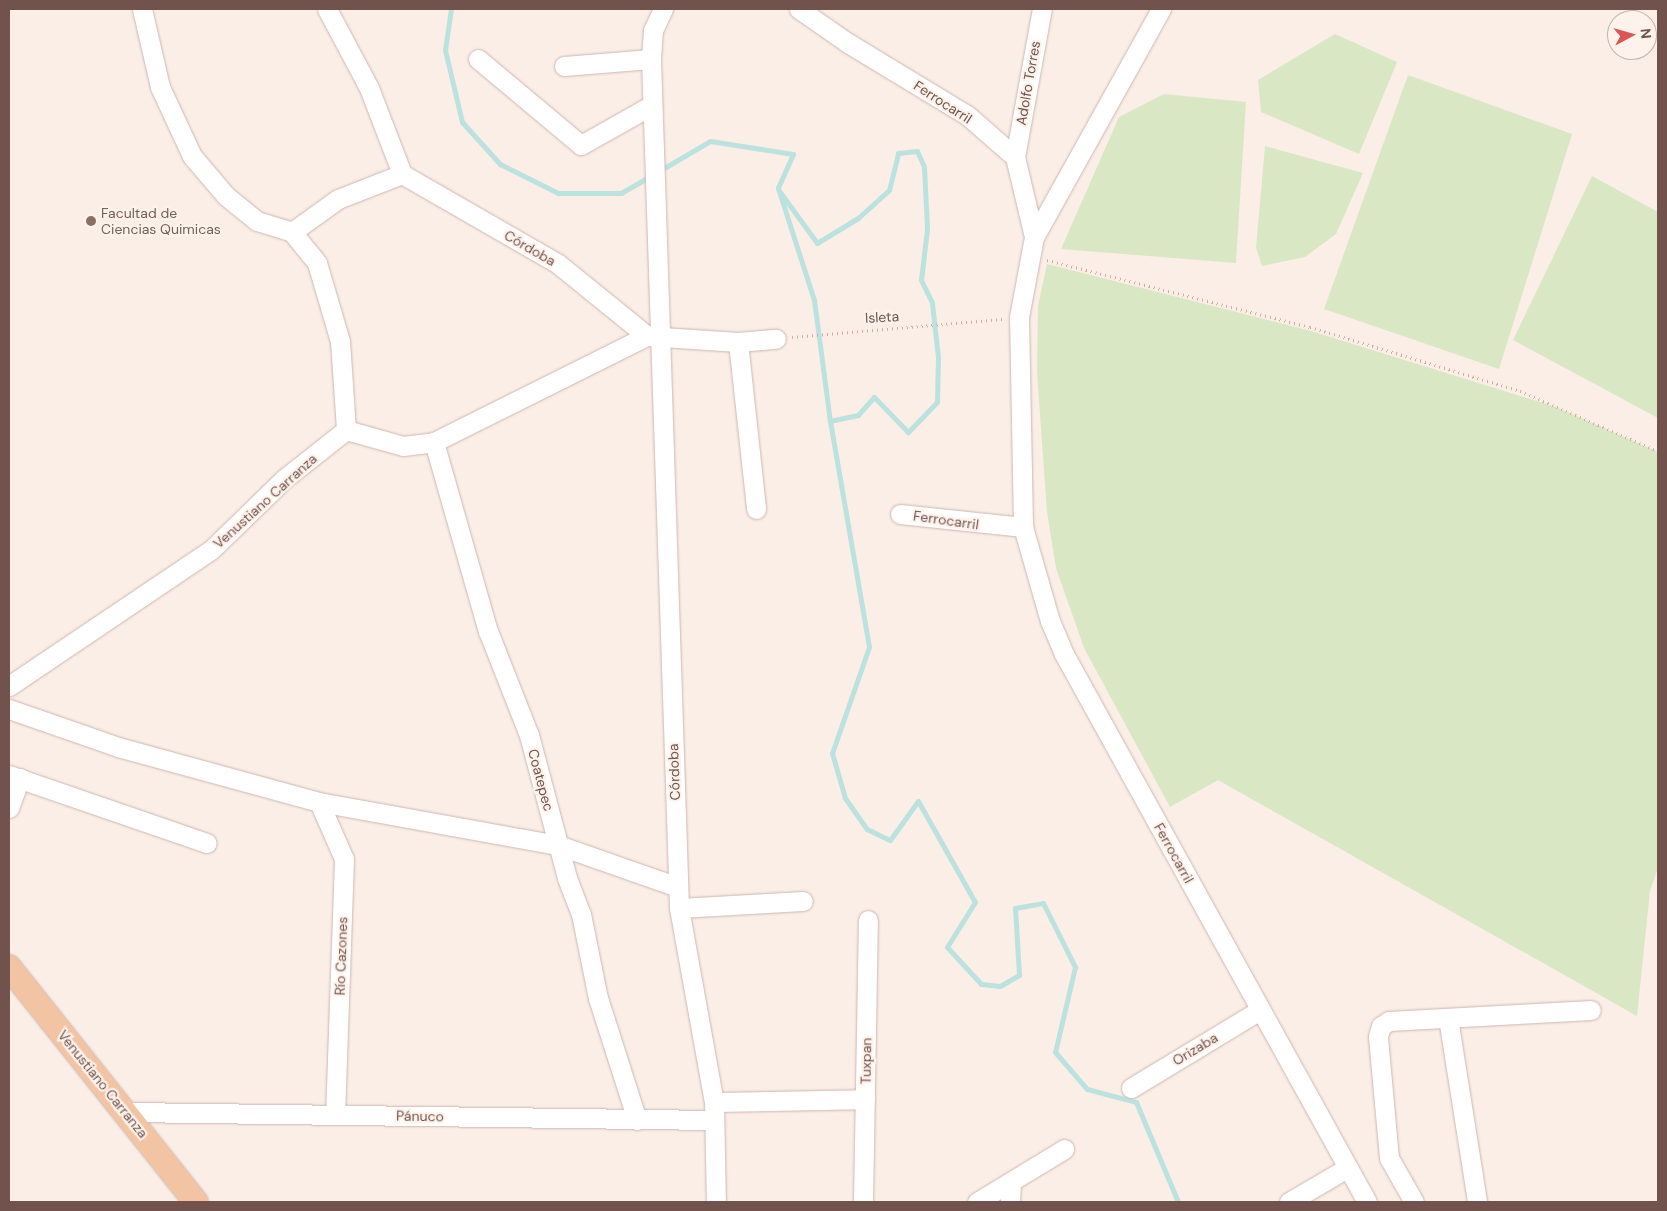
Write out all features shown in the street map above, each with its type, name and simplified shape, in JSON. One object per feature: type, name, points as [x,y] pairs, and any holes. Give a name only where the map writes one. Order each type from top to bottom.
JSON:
[{"type":"main road","name":"Venustiano Carranza","points":[[9,967],[127,1112],[196,1202]]},
{"type":"street","points":[[142,9],[160,87],[192,156],[226,196],[257,221],[292,232],[317,263],[340,341],[346,430],[403,446],[434,442],[653,337],[738,342],[776,339]]},
{"type":"street","points":[[292,232],[338,199],[402,174],[369,88],[327,9]]},
{"type":"street","points":[[478,59],[581,145],[652,105],[651,59],[653,30],[663,9]]},
{"type":"street","name":"Ferrocarril","points":[[798,9],[848,43],[967,115],[1015,157],[1034,237]]},
{"type":"street","name":"Adolfo Torres","points":[[1015,157],[1042,9]]},
{"type":"street","name":"Ferrocarril","points":[[1161,9],[1034,237],[1019,317],[1023,527],[1050,621],[1064,654],[1367,1202]]},
{"type":"street","points":[[564,66],[651,59]]},
{"type":"street","name":"Córdoba","points":[[652,105],[655,231],[653,337],[678,908],[714,1111],[716,1202]]},
{"type":"street","name":"Córdoba","points":[[402,174],[556,263],[653,337]]},
{"type":"street","points":[[738,342],[756,509]]},
{"type":"street","name":"Venustiano Carranza","points":[[9,686],[211,550],[284,479],[346,430]]},
{"type":"street","name":"Coatepec","points":[[434,442],[488,630],[529,735],[558,844],[581,914],[598,998],[637,1120]]},
{"type":"street","name":"Ferrocarril","points":[[900,514],[1023,527]]},
{"type":"street","points":[[9,710],[118,747],[319,802],[558,844],[678,887]]},
{"type":"street","points":[[9,808],[15,776],[207,843]]},
{"type":"street","name":"Río Cazones","points":[[319,802],[344,859],[335,1115]]},
{"type":"street","points":[[678,908],[803,901]]},
{"type":"street","name":"Tuxpan","points":[[863,1202],[868,920]]},
{"type":"street","name":"Orizaba","points":[[1131,1088],[1260,1010]]},
{"type":"street","points":[[1414,1202],[1388,1158],[1378,1036],[1381,1026],[1390,1021],[1590,1010]]},
{"type":"street","points":[[1448,1018],[1477,1202]]},
{"type":"street","name":"Pánuco","points":[[127,1112],[637,1120],[714,1111],[865,1099]]},
{"type":"street","points":[[977,1202],[1064,1149]]},
{"type":"street","points":[[1289,1202],[1347,1168]]},
{"type":"street","points":[[1010,1202],[1011,1182]]},
{"type":"path","points":[[1030,256],[1310,327],[1520,391],[1658,451]]},
{"type":"path","name":"Isleta","points":[[776,339],[843,330],[922,326],[1019,317]]},
{"type":"green space","points":[[1335,34],[1397,62],[1359,154],[1261,112],[1258,80]]},
{"type":"green space","points":[[1408,75],[1572,134],[1499,369],[1324,309]]},
{"type":"green space","points":[[1164,94],[1246,102],[1236,263],[1061,249],[1119,117]]},
{"type":"green space","points":[[1265,146],[1363,173],[1336,234],[1305,257],[1262,266],[1256,248]]},
{"type":"green space","points":[[1592,176],[1658,212],[1658,418],[1513,340]]},
{"type":"green space","points":[[1047,264],[1311,331],[1556,407],[1658,452],[1658,868],[1650,891],[1637,1016],[1218,780],[1170,807],[1084,648],[1056,568],[1047,512],[1037,372],[1038,306]]},
{"type":"waterway","points":[[451,9],[445,50],[462,122],[500,164],[558,193],[621,193],[650,176]]},
{"type":"waterway","points":[[659,171],[710,141],[793,154],[778,188],[814,300],[830,421],[869,647],[832,753],[845,798],[867,829],[890,840],[918,801],[975,902],[947,947],[981,984],[1000,986],[1019,975],[1015,908],[1043,903],[1075,967],[1055,1052],[1087,1089],[1136,1102],[1178,1202]]},
{"type":"waterway","points":[[780,192],[817,243],[858,218],[889,190],[898,153],[917,151],[924,167],[927,229],[921,280],[932,303],[938,357],[937,402],[908,432],[874,397],[858,415],[830,421]]},
{"type":"place","name":"Facultad de Ciencias Quimicas","points":[[91,221]]}]
